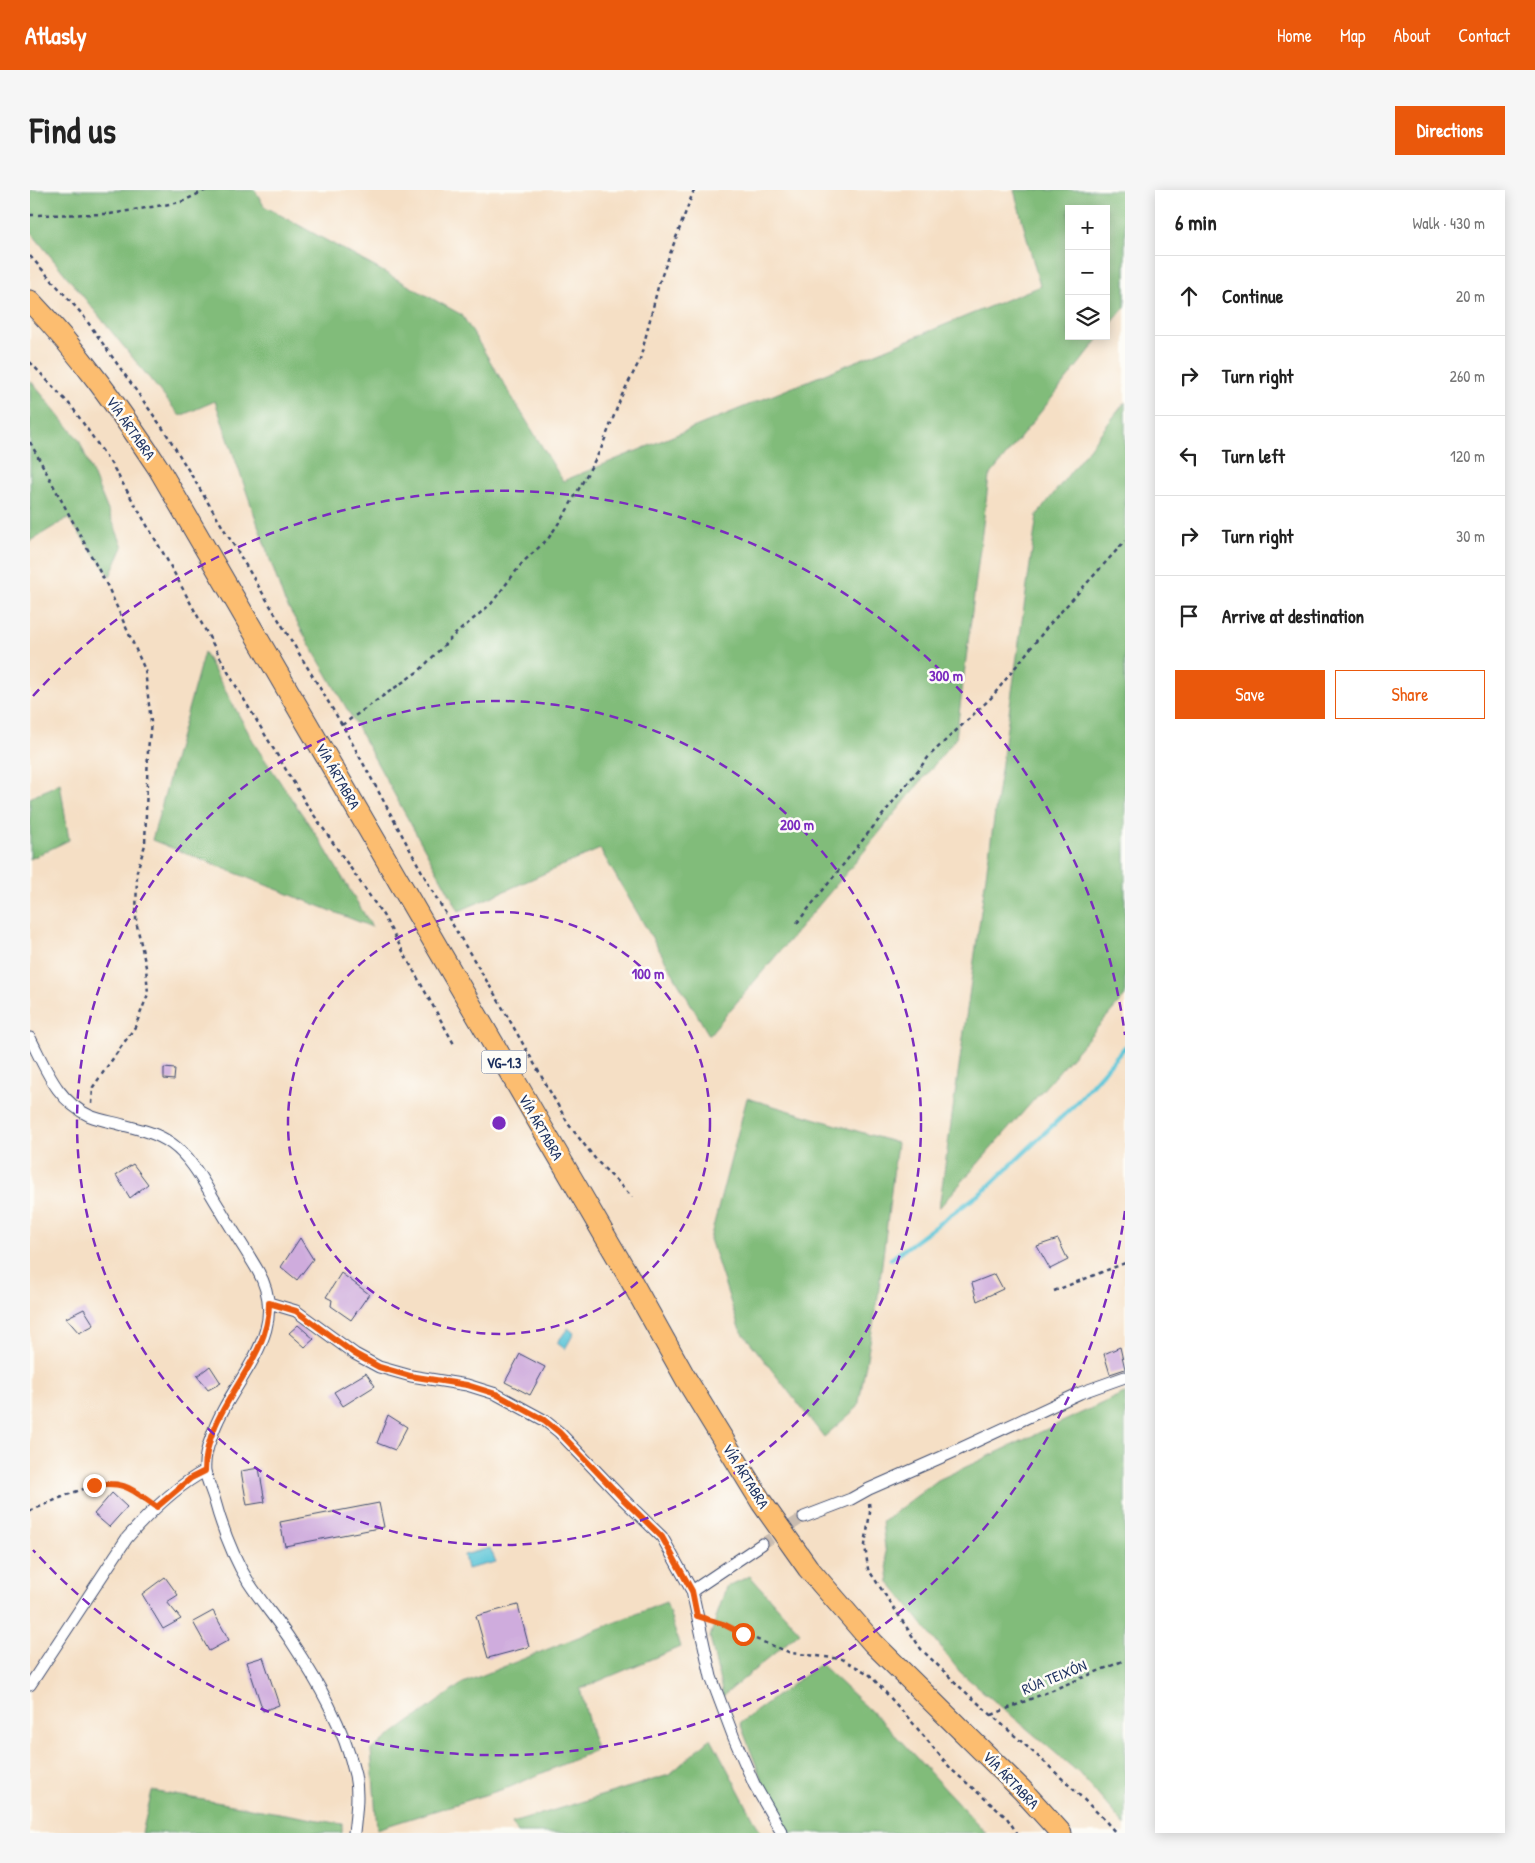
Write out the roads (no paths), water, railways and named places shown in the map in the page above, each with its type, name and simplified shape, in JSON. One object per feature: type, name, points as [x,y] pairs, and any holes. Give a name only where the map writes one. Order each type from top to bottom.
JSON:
[{"type":"highway","name":"VÍA ÁRTABRA","points":[[30,301],[123,414],[158,469],[633,1284],[686,1379],[762,1503],[808,1568],[873,1643],[1022,1790],[1061,1833]]},
{"type":"highway","points":[[1022,1790],[1065,1833]]},
{"type":"street","points":[[30,1038],[57,1091],[74,1108],[92,1117],[149,1132],[170,1142],[181,1151],[201,1179],[259,1273],[267,1291],[269,1317],[262,1342],[213,1430],[206,1453],[205,1471],[234,1555],[249,1583],[291,1641],[327,1701],[341,1733],[355,1775],[356,1807],[354,1833]]},
{"type":"street","points":[[269,1303],[296,1311],[355,1354],[379,1367],[410,1376],[467,1385],[489,1392],[544,1420],[559,1432],[662,1537],[692,1591],[711,1677],[734,1738],[754,1784],[782,1833]]},
{"type":"street","points":[[804,1517],[851,1500],[869,1489],[1080,1393],[1125,1378]]},
{"type":"street","points":[[30,1685],[127,1538],[142,1520],[157,1507],[191,1478],[205,1471]]},
{"type":"street","points":[[692,1591],[762,1544]]},
{"type":"water","points":[[568,1328],[574,1333],[565,1349],[557,1343]]},
{"type":"water","points":[[490,1548],[496,1562],[467,1569],[464,1555]]},
{"type":"waterway","points":[[891,1259],[986,1189],[1074,1105],[1125,1047]]},
{"type":"tunnel","points":[[762,1544],[804,1517]]}]
